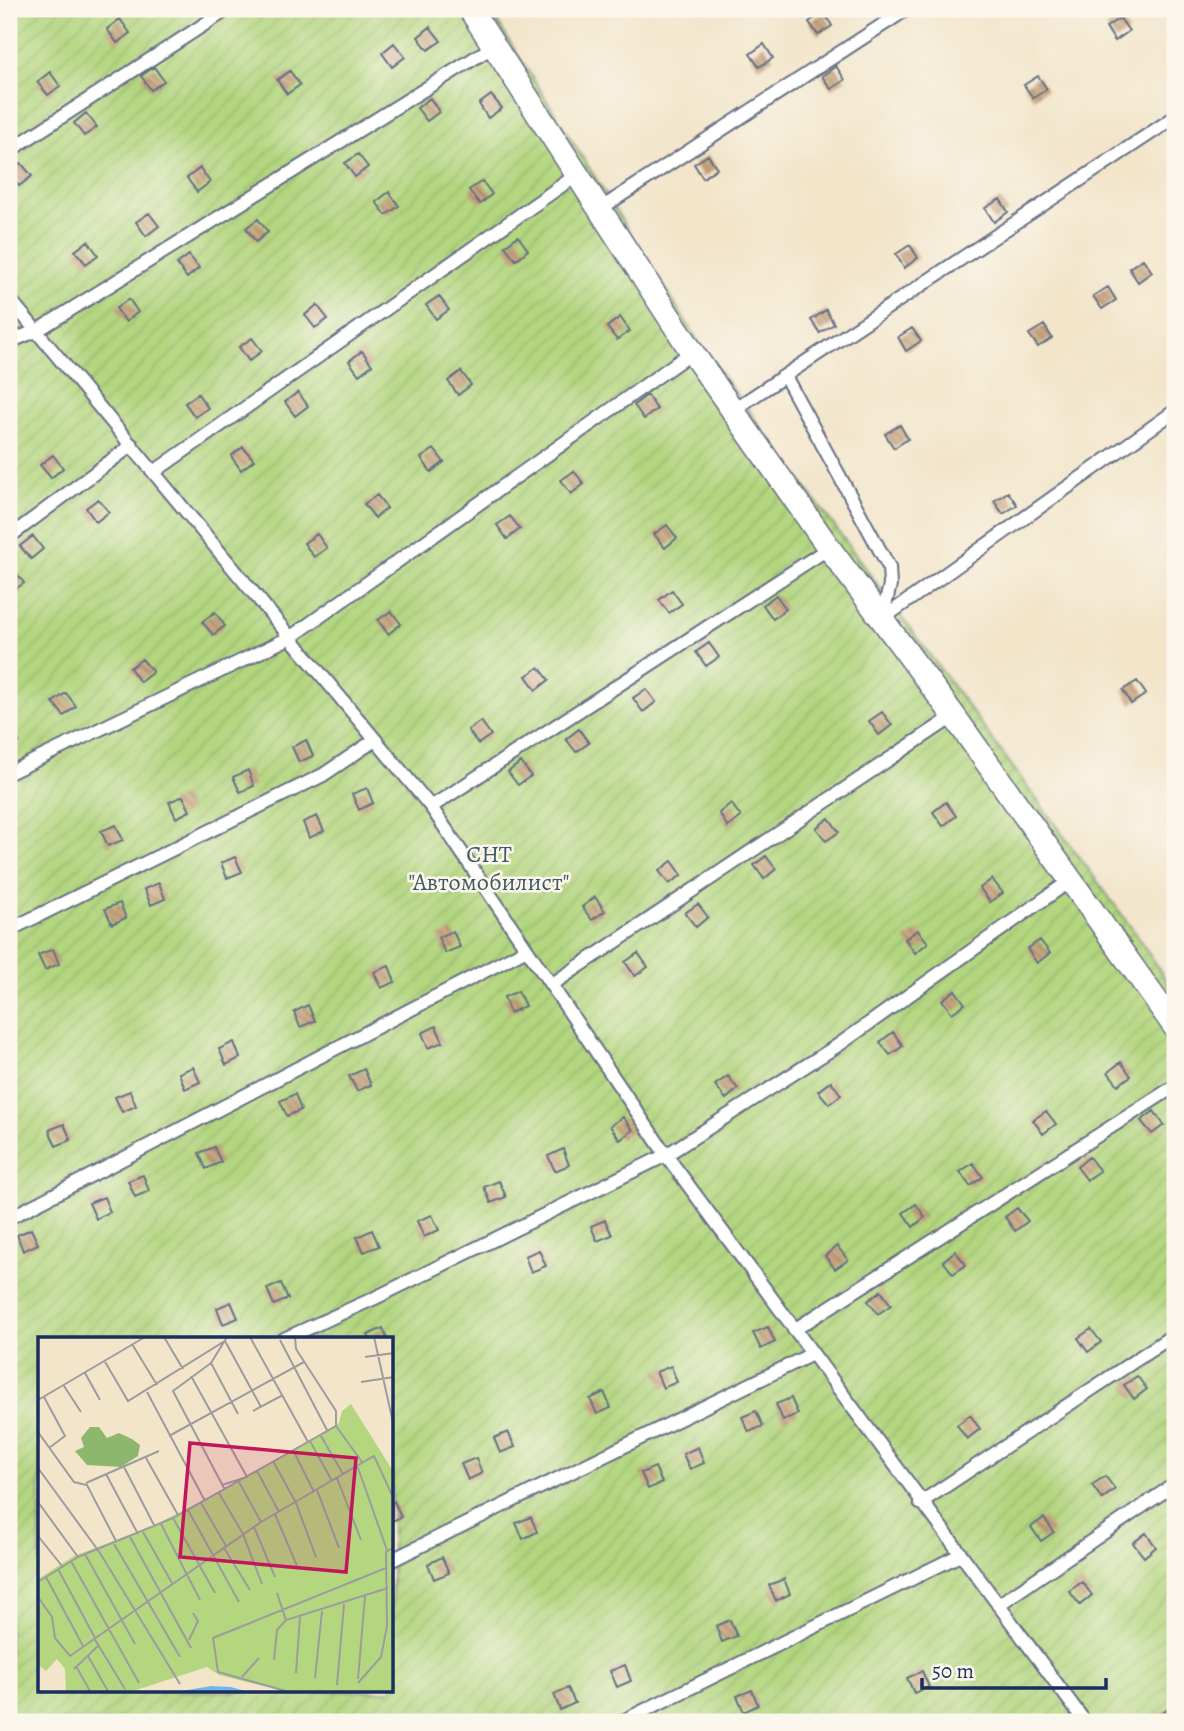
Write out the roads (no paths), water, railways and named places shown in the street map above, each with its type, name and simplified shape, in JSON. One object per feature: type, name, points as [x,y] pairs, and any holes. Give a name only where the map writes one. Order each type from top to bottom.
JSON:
[{"type":"street","points":[[470,9],[692,352],[829,548],[954,716],[1175,1027]]},
{"type":"lane","points":[[9,150],[228,9]]},
{"type":"lane","points":[[600,209],[907,9]]},
{"type":"lane","points":[[9,342],[38,330],[494,46]]},
{"type":"lane","points":[[733,410],[1175,117]]},
{"type":"lane","points":[[154,472],[578,174]]},
{"type":"lane","points":[[9,298],[431,807],[666,1155],[920,1503],[1085,1722]]},
{"type":"lane","points":[[9,773],[291,637],[692,352]]},
{"type":"lane","points":[[785,376],[889,567],[890,585],[882,619]]},
{"type":"lane","points":[[882,619],[1175,411]]},
{"type":"lane","points":[[9,537],[132,445]]},
{"type":"lane","points":[[431,807],[829,548]]},
{"type":"lane","points":[[551,985],[954,716]]},
{"type":"lane","points":[[9,930],[323,775],[375,740]]},
{"type":"lane","points":[[288,1337],[375,1298],[666,1155],[840,1044],[1071,880]]},
{"type":"lane","points":[[13,1216],[527,949]]},
{"type":"lane","points":[[794,1330],[1175,1086]]},
{"type":"lane","points":[[920,1503],[1175,1334]]},
{"type":"lane","points":[[394,1559],[811,1354]]},
{"type":"lane","points":[[998,1605],[1175,1484]]},
{"type":"lane","points":[[621,1722],[960,1555]]},
{"type":"park label","name":"СНТ \"Автомобилист\"","points":[[489,868]]}]
